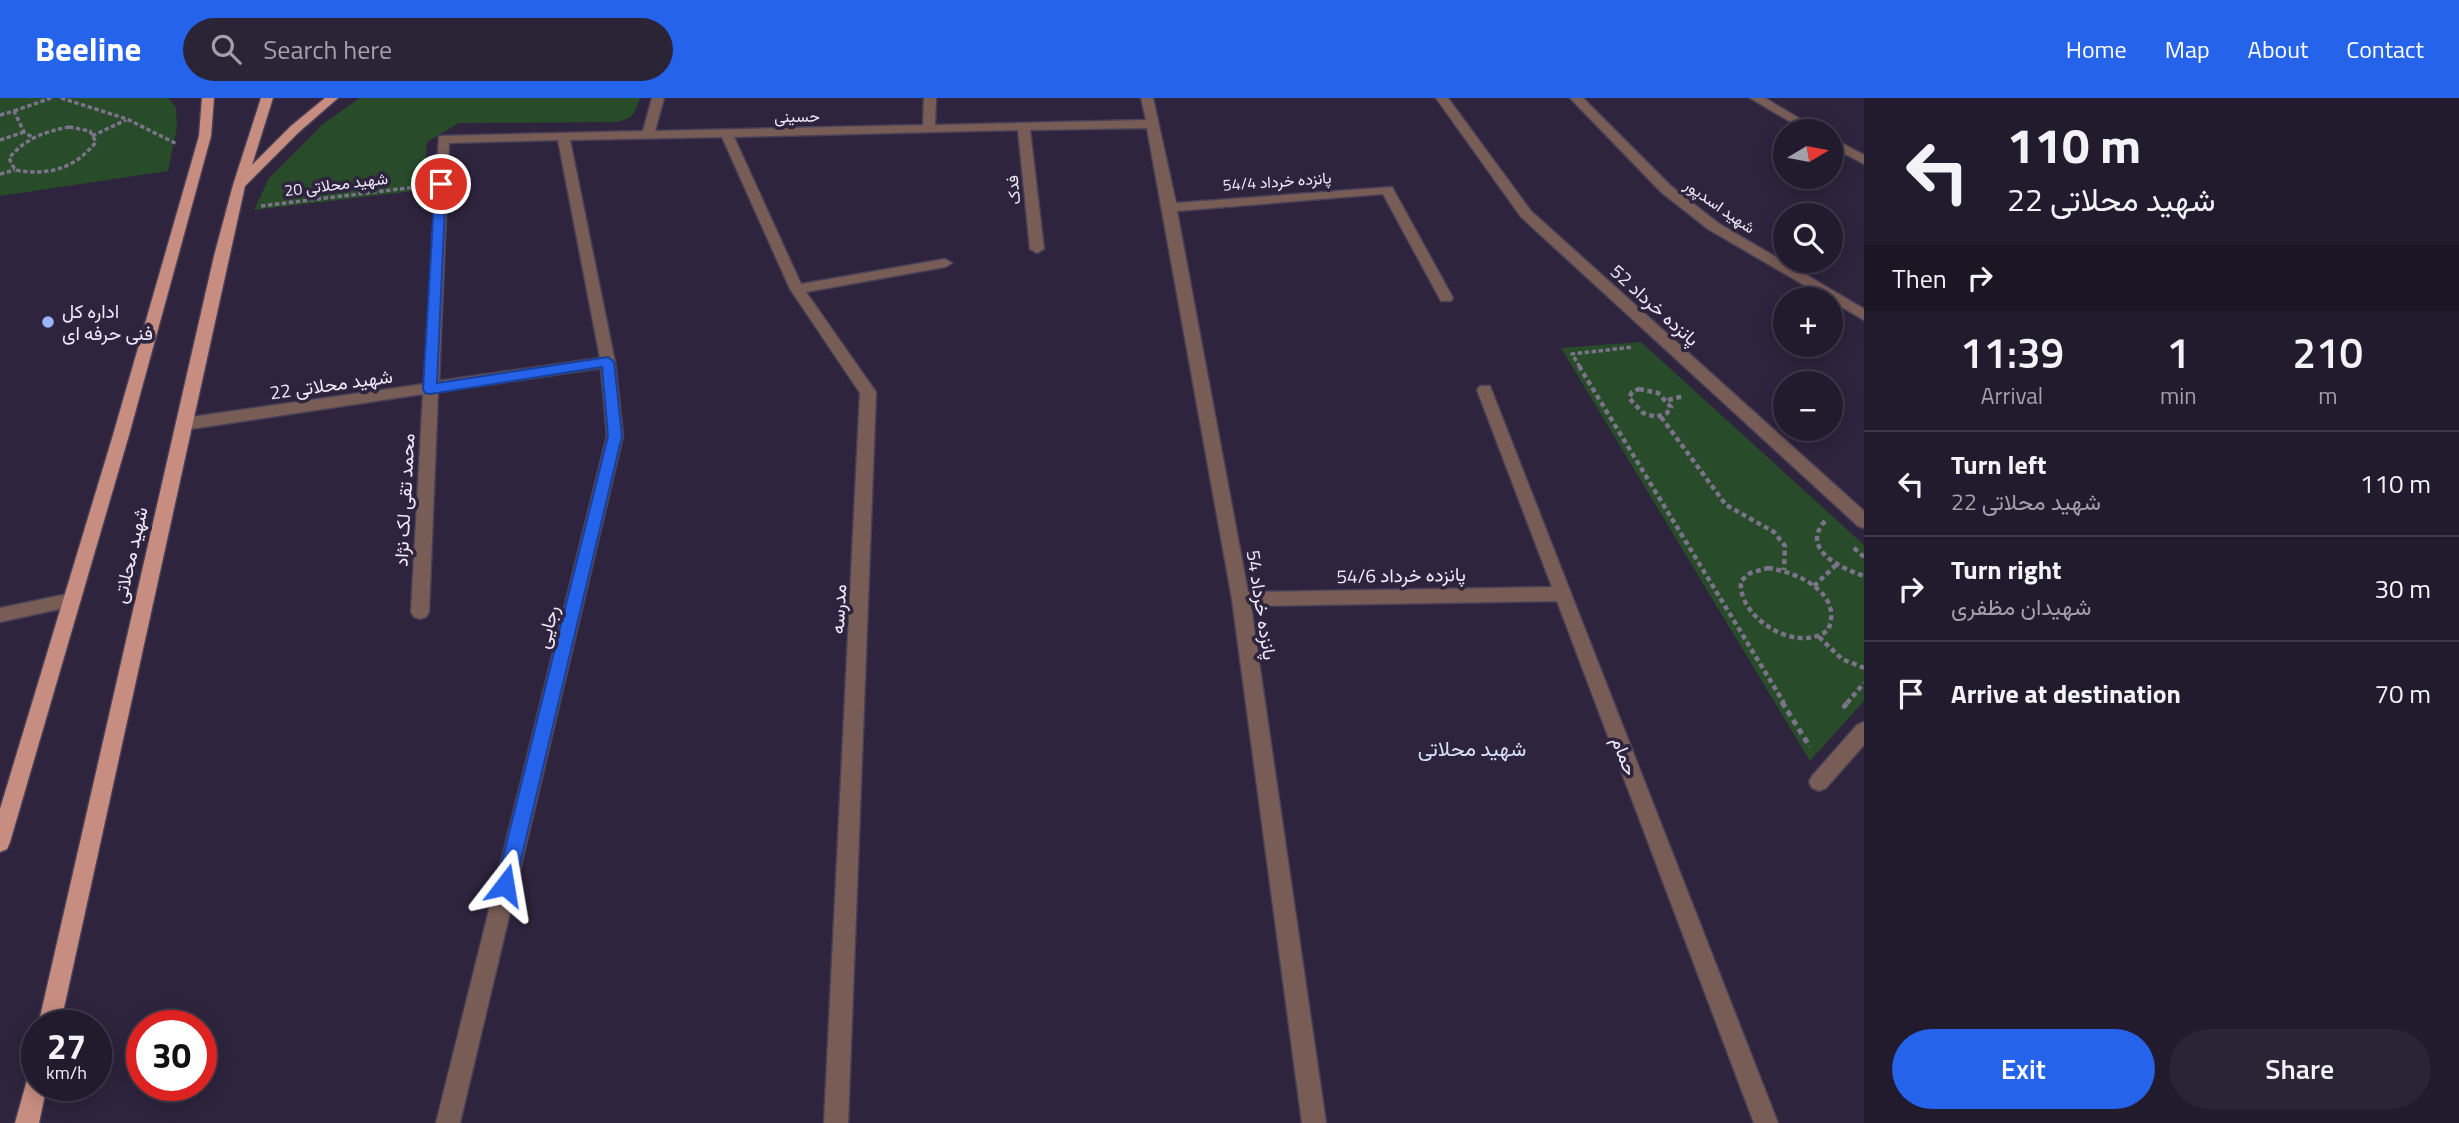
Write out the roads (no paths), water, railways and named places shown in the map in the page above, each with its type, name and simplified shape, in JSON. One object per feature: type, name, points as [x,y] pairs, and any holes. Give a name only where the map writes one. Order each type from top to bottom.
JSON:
[{"type":"main road","name":"شهید محلاتی","points":[[0,842],[200,155],[209,98]]},
{"type":"main road","name":"شهید محلاتی","points":[[53,1010],[221,256],[239,185],[267,98]]},
{"type":"main road","points":[[239,185],[295,129],[332,98]]},
{"type":"main road","points":[[27,1123],[32,1101]]},
{"type":"street","points":[[648,135],[658,98]]},
{"type":"street","points":[[929,129],[930,98]]},
{"type":"street","name":"پانزده خرداد 54","points":[[1147,98],[1170,206],[1241,598],[1314,1123]]},
{"type":"street","name":"شهید اسدپور","points":[[1576,98],[1666,189],[1713,226],[1864,316]]},
{"type":"street","points":[[1756,98],[1793,119]]},
{"type":"street","name":"پانزده خرداد 52","points":[[1447,99],[1526,214],[1864,521]]},
{"type":"street","name":"حسینی","points":[[443,139],[1152,124]]},
{"type":"street","name":"فدک","points":[[1024,127],[1037,249]]},
{"type":"street","name":"مدرسه","points":[[726,133],[797,289],[868,392],[836,1123]]},
{"type":"street","name":"رجایی","points":[[447,1123],[615,436],[608,362],[564,136]]},
{"type":"street","name":"محمد تقی لک نژاد","points":[[420,612],[443,139]]},
{"type":"street","points":[[1843,148],[1864,160]]},
{"type":"street","name":"پانزده خرداد 54/4","points":[[1170,206],[1387,190],[1446,298]]},
{"type":"street","points":[[797,289],[945,263]]},
{"type":"street","name":"شهید محلاتی 22","points":[[184,424],[608,362]]},
{"type":"street","name":"حمام","points":[[1485,390],[1766,1123]]},
{"type":"street","name":"پانزده خرداد 54/6","points":[[1241,598],[1563,594]]},
{"type":"street","points":[[0,615],[72,600]]},
{"type":"street","points":[[1819,782],[1864,731]]},
{"type":"place","name":"اداره کل فنی حرفه ای","points":[[48,322]]},
{"type":"district","name":"شهید محلاتی","points":[[1472,749]]}]
